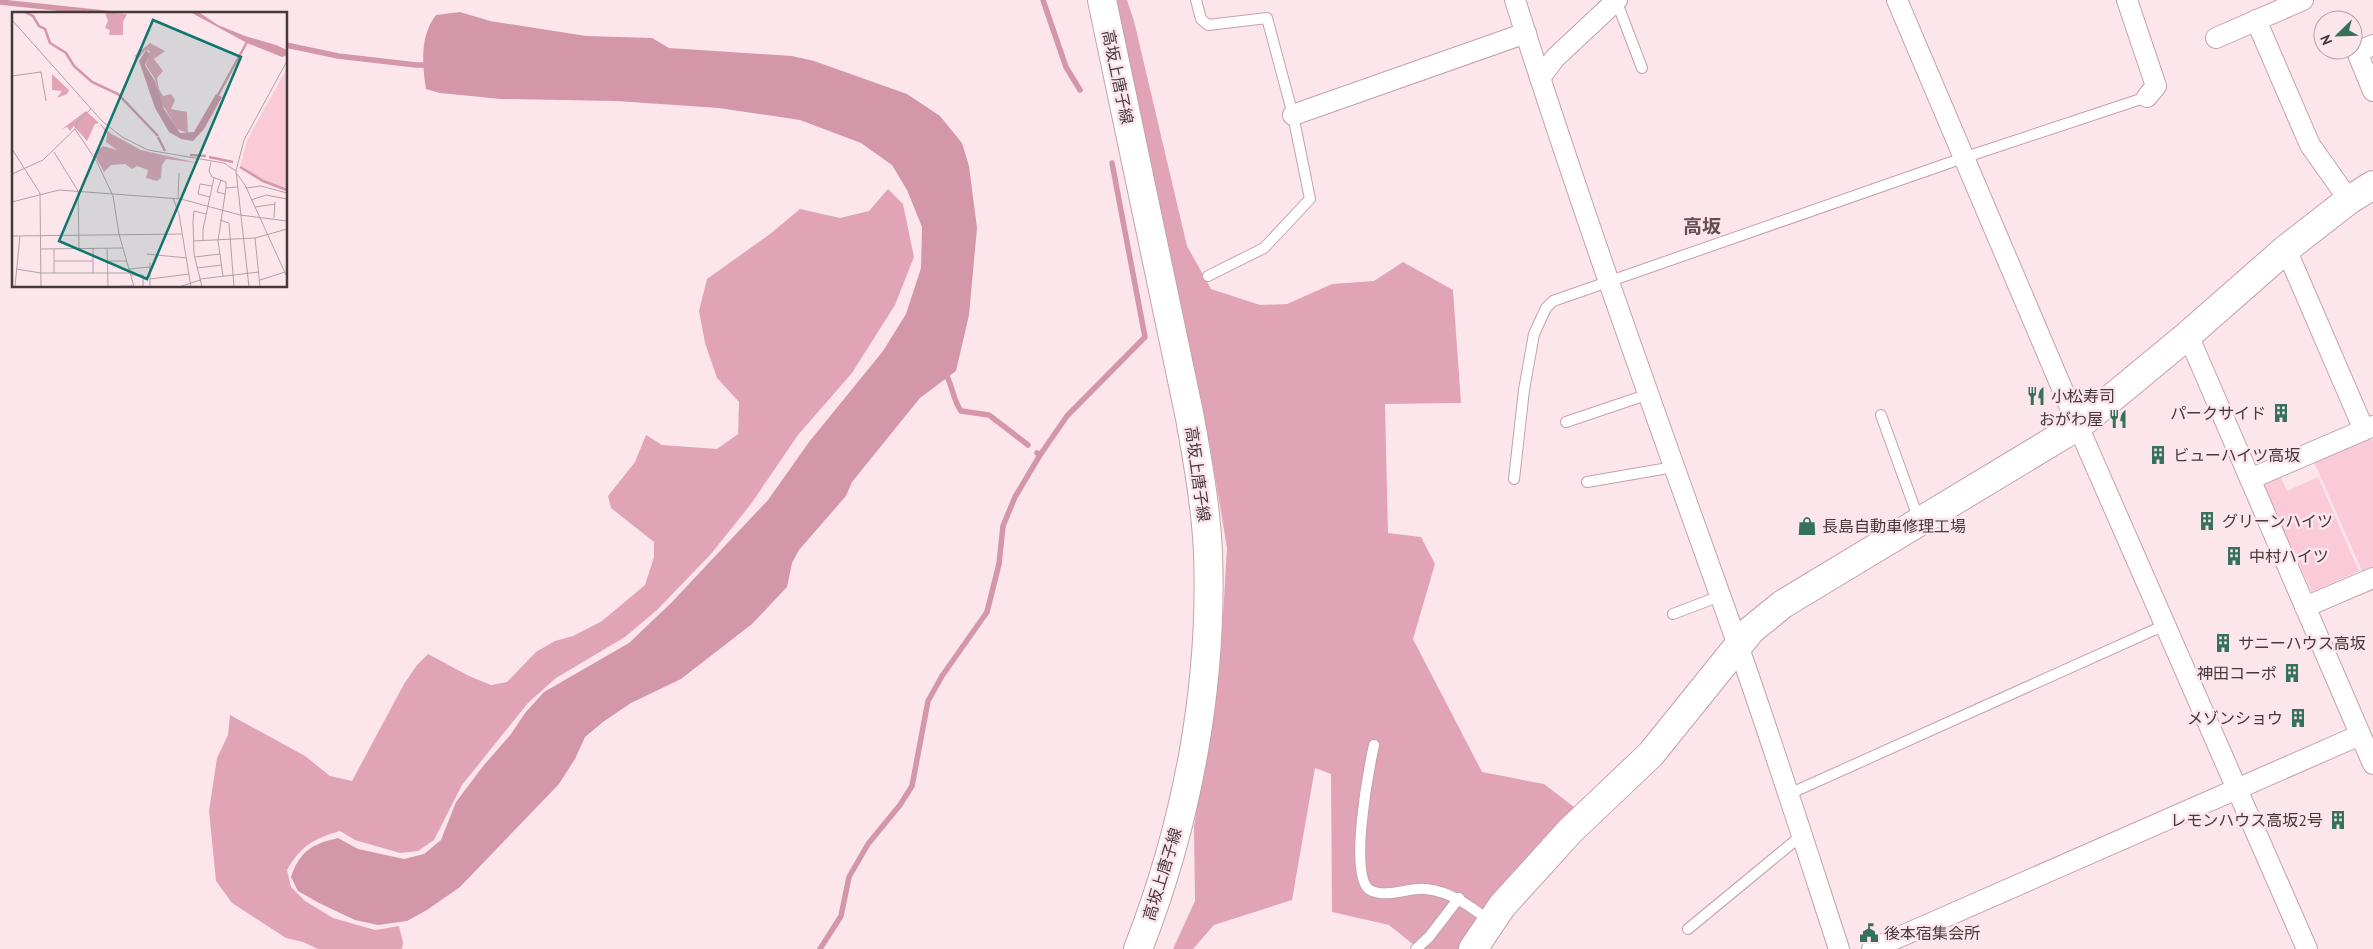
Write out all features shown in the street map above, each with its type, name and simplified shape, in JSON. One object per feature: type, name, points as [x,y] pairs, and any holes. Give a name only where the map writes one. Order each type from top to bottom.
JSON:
[{"type":"street","name":"高坂上唐子線","points":[[1102,0],[1190,418],[1202,488],[1208,552],[1207,650],[1195,738],[1177,828],[1157,898],[1138,949]]},
{"type":"street","points":[[1515,0],[1674,467],[1789,794],[1836,948]]},
{"type":"street","points":[[1540,78],[1556,58],[1616,0]]},
{"type":"street","points":[[1897,0],[2078,426],[2307,949]]},
{"type":"street","points":[[2127,0],[2156,86],[2147,97]]},
{"type":"street","points":[[2216,38],[2303,0]]},
{"type":"street","points":[[2256,20],[2310,146],[2349,200]]},
{"type":"street","points":[[1293,115],[1526,33]]},
{"type":"street","points":[[2373,45],[2357,52],[2373,91]]},
{"type":"street","points":[[1473,949],[1502,906],[1570,831],[1651,754],[1751,630],[1783,604],[2078,426],[2188,335],[2286,249],[2349,200],[2373,185]]},
{"type":"street","points":[[2250,479],[2369,428],[2286,249]]},
{"type":"street","points":[[2188,335],[2373,764]]},
{"type":"street","points":[[2305,607],[2373,578]]},
{"type":"street","points":[[1872,949],[2360,734]]},
{"type":"lane","points":[[1196,0],[1201,19],[1208,26],[1267,18],[1293,115],[1310,199],[1264,248],[1208,276]]},
{"type":"lane","points":[[1616,0],[1642,68]]},
{"type":"lane","points":[[1514,479],[1524,390],[1534,334],[1546,308],[1553,301],[1963,158],[2147,97]]},
{"type":"lane","points":[[1566,422],[1649,394]]},
{"type":"lane","points":[[1881,415],[1920,521]]},
{"type":"lane","points":[[1587,482],[1674,467]]},
{"type":"lane","points":[[1673,614],[1720,596]]},
{"type":"lane","points":[[1789,794],[2166,625]]},
{"type":"lane","points":[[1374,745],[1366,780],[1360,832],[1362,881],[1369,890],[1384,893],[1426,889],[1459,898],[1491,921]]},
{"type":"lane","points":[[1688,929],[1802,835]]},
{"type":"lane","points":[[1416,949],[1429,937],[1459,898]]},
{"type":"shaded area","points":[[1114,0],[1127,0],[1134,21],[1187,246],[1211,289],[1260,305],[1287,304],[1332,284],[1374,281],[1403,262],[1453,290],[1461,403],[1385,404],[1388,533],[1421,537],[1435,564],[1413,639],[1482,772],[1544,784],[1574,807],[1460,949],[1419,949],[1389,925],[1332,912],[1331,774],[1315,768],[1292,900],[1214,925],[1193,949],[1173,949],[1195,901],[1194,827],[1221,650],[1227,548],[1210,446]]},
{"type":"shaded area","points":[[460,12],[490,21],[586,36],[652,38],[669,48],[792,56],[814,61],[907,94],[940,116],[962,143],[969,166],[977,228],[969,315],[956,371],[920,398],[852,482],[846,496],[799,550],[792,563],[787,587],[752,624],[681,679],[631,703],[585,737],[575,759],[559,784],[460,887],[427,910],[407,921],[378,925],[355,920],[298,891],[291,877],[298,861],[314,846],[338,838],[358,849],[404,859],[424,854],[441,840],[456,802],[511,734],[525,713],[544,692],[629,643],[672,602],[768,500],[809,442],[883,351],[906,314],[921,268],[922,227],[907,190],[892,165],[861,143],[800,120],[719,108],[616,101],[501,99],[440,93],[426,89],[424,50],[427,32],[436,15]]},
{"type":"shaded area","points":[[888,189],[903,204],[914,257],[895,305],[852,373],[798,435],[751,504],[711,554],[657,610],[625,637],[556,678],[528,703],[462,785],[434,840],[418,851],[400,853],[355,840],[340,831],[309,844],[292,862],[287,870],[291,887],[305,901],[333,918],[375,930],[399,926],[403,943],[402,949],[318,949],[303,942],[286,938],[232,903],[216,881],[209,811],[217,758],[228,735],[230,715],[305,756],[330,776],[352,781],[404,684],[417,665],[428,654],[469,676],[491,685],[507,682],[536,652],[555,641],[573,636],[602,621],[645,585],[654,557],[654,542],[611,508],[608,496],[635,462],[646,435],[662,445],[717,449],[738,434],[739,402],[717,378],[705,343],[699,311],[707,279],[770,234],[800,209],[840,218],[869,211]]},
{"type":"shaded area","points":[[2371,438],[2373,443],[2373,566],[2362,571],[2314,462]]},
{"type":"shaded area","points":[[2280,476],[2287,491],[2318,477],[2359,571],[2312,592],[2263,484]]},
{"type":"waterway","points":[[1043,0],[1066,67],[1080,90]]},
{"type":"waterway","points":[[0,2],[94,12]]},
{"type":"waterway","points":[[288,45],[338,56],[429,65]]},
{"type":"waterway","points":[[1040,455],[1067,416],[1145,337],[1112,163]]},
{"type":"waterway","points":[[944,371],[961,411],[989,415],[1028,445]]},
{"type":"waterway","points":[[820,949],[841,916],[849,877],[868,844],[900,805],[912,786],[928,701],[942,676],[987,612],[999,564],[1003,526],[1015,497],[1040,455],[1037,453]]},
{"type":"place","name":"小松寿司","points":[[2036,396]]},
{"type":"place","name":"パークサイド","points":[[2281,413]]},
{"type":"place","name":"おがわ屋","points":[[2118,419]]},
{"type":"place","name":"ビューハイツ高坂","points":[[2158,455]]},
{"type":"place","name":"グリーンハイツ","points":[[2207,521]]},
{"type":"place","name":"長島自動車修理工場","points":[[1807,526]]},
{"type":"place","name":"中村ハイツ","points":[[2234,556]]},
{"type":"place","name":"サニーハウス高坂","points":[[2223,643]]},
{"type":"place","name":"神田コーポ","points":[[2292,673]]},
{"type":"place","name":"メゾンショウ","points":[[2298,718]]},
{"type":"place","name":"レモンハウス高坂2号","points":[[2338,820]]},
{"type":"place","name":"後本宿集会所","points":[[1869,933]]},
{"type":"district","name":"高坂","points":[[1702,226]]}]
